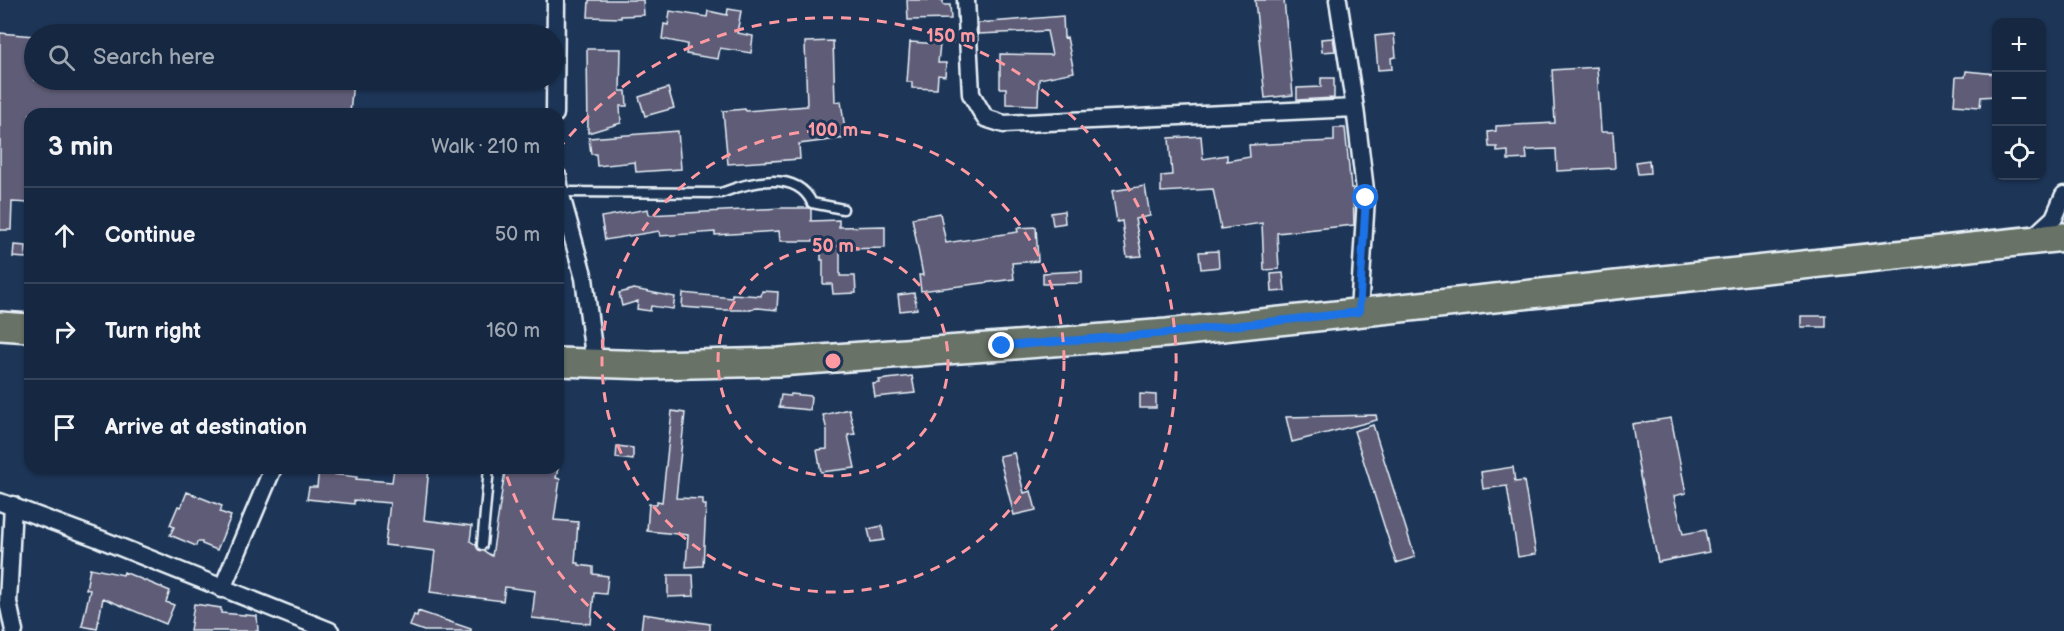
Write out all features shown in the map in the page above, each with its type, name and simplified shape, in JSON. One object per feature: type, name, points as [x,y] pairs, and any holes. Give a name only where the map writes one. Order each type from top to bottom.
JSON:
[{"type":"main road","points":[[564,362],[649,365],[744,363],[848,358],[1155,334],[2064,237]]},
{"type":"main road","points":[[0,326],[24,328]]},
{"type":"street","points":[[556,0],[556,24]]},
{"type":"street","points":[[966,0],[971,94],[985,118],[1004,124],[1355,108]]},
{"type":"street","points":[[1338,0],[1366,198],[1359,312]]},
{"type":"street","points":[[555,90],[555,108]]},
{"type":"street","points":[[2030,241],[2054,218],[2064,195]]},
{"type":"street","points":[[564,204],[584,278],[596,364]]},
{"type":"street","points":[[222,589],[270,474]]},
{"type":"street","points":[[14,631],[8,602],[6,504],[330,631]]},
{"type":"lane","points":[[564,185],[721,193],[741,185],[782,180],[807,193],[812,203],[843,209]]},
{"type":"lane","points":[[482,545],[488,474]]},
{"type":"building","points":[[589,0],[643,0],[644,15],[621,16],[621,18],[588,17]]},
{"type":"building","points":[[907,0],[943,0],[943,5],[950,5],[951,19],[908,20]]},
{"type":"building","points":[[1255,0],[1284,0],[1293,95],[1265,98]]},
{"type":"building","points":[[728,9],[741,11],[737,33],[753,36],[751,53],[720,48],[718,59],[686,54],[687,44],[662,39],[664,24],[668,25],[670,11],[707,17],[708,11],[727,15]]},
{"type":"building","points":[[1063,16],[1064,38],[1067,37],[1074,72],[1039,79],[1038,105],[1006,104],[1006,88],[1000,88],[1000,54],[1052,55],[1047,31],[978,34],[978,23]]},
{"type":"building","points":[[0,33],[24,35],[24,90],[352,90],[351,108],[24,108],[24,203],[12,202],[11,230],[0,230]]},
{"type":"building","points":[[1394,34],[1396,57],[1391,58],[1392,69],[1378,70],[1375,36]]},
{"type":"building","points":[[1333,38],[1335,51],[1322,52],[1321,39]]},
{"type":"building","points":[[833,41],[835,102],[841,101],[846,138],[799,144],[800,159],[728,164],[723,111],[807,106],[805,42]]},
{"type":"building","points":[[910,42],[940,44],[938,63],[946,63],[945,76],[938,75],[937,89],[912,88],[912,82],[907,82]]},
{"type":"building","points":[[587,49],[621,49],[620,91],[626,91],[627,106],[620,106],[621,123],[588,133]]},
{"type":"building","points":[[1597,67],[1601,132],[1613,132],[1615,168],[1557,171],[1556,149],[1526,150],[1527,159],[1508,160],[1508,151],[1497,152],[1497,147],[1489,147],[1488,132],[1496,131],[1496,126],[1555,123],[1552,70]]},
{"type":"building","points":[[1966,71],[1992,74],[1992,96],[1981,97],[1980,107],[1954,105],[1956,77],[1965,77]]},
{"type":"building","points":[[1321,78],[1334,78],[1334,98],[1297,100],[1297,88],[1321,87]]},
{"type":"building","points":[[668,88],[674,108],[645,116],[639,97]]},
{"type":"building","points":[[1334,128],[1345,128],[1351,188],[1353,188],[1354,225],[1277,233],[1279,269],[1264,270],[1262,223],[1221,229],[1213,189],[1161,192],[1161,176],[1172,175],[1169,138],[1201,136],[1203,159],[1227,155],[1227,161],[1250,157],[1249,145],[1334,141]]},
{"type":"building","points":[[678,131],[681,169],[636,172],[635,162],[597,166],[596,154],[591,154],[589,138]]},
{"type":"building","points":[[1649,160],[1650,173],[1638,174],[1636,162]]},
{"type":"building","points":[[1145,186],[1150,216],[1135,219],[1142,256],[1127,257],[1122,221],[1117,222],[1112,191]]},
{"type":"building","points":[[809,208],[811,209],[811,221],[839,220],[839,227],[885,226],[885,248],[840,249],[840,276],[855,276],[856,293],[833,294],[832,284],[823,284],[821,241],[780,241],[779,231],[660,236],[659,231],[605,240],[601,217],[648,209],[649,215]]},
{"type":"building","points":[[1064,211],[1065,223],[1053,225],[1051,213]]},
{"type":"building","points":[[940,213],[946,243],[1018,232],[1017,228],[1036,227],[1038,261],[1012,263],[1014,279],[921,291],[919,275],[923,275],[912,218]]},
{"type":"building","points":[[14,245],[24,246],[24,258],[13,257]]},
{"type":"building","points":[[1218,251],[1219,267],[1201,269],[1199,252]]},
{"type":"building","points":[[1082,271],[1082,283],[1043,284],[1043,273]]},
{"type":"building","points":[[1283,273],[1285,291],[1272,292],[1271,274]]},
{"type":"building","points":[[634,289],[675,297],[673,309],[651,306],[650,311],[637,309],[638,301],[622,306],[619,293]]},
{"type":"building","points":[[762,291],[778,292],[777,310],[682,307],[683,293],[732,298],[732,294],[761,296]]},
{"type":"building","points":[[914,293],[917,309],[900,311],[898,295]]},
{"type":"building","points":[[1801,316],[1826,316],[1826,327],[1801,327]]},
{"type":"building","points":[[912,376],[915,393],[875,397],[873,384],[880,383],[879,380]]},
{"type":"building","points":[[791,394],[811,396],[810,410],[779,407],[781,395],[790,396]]},
{"type":"building","points":[[1140,394],[1156,395],[1156,408],[1140,408]]},
{"type":"building","points":[[849,409],[855,434],[848,435],[855,468],[821,472],[817,450],[827,449],[827,430],[823,415]]},
{"type":"building","points":[[672,411],[685,413],[676,498],[703,499],[703,505],[706,505],[703,566],[686,567],[688,535],[647,531],[649,504],[662,502]]},
{"type":"building","points":[[1376,415],[1377,420],[1292,442],[1286,417]]},
{"type":"building","points":[[1671,418],[1686,493],[1674,496],[1683,534],[1705,530],[1709,552],[1658,562],[1632,424]]},
{"type":"building","points":[[1373,425],[1415,557],[1396,563],[1354,431]]},
{"type":"building","points":[[617,446],[633,448],[633,460],[616,458]]},
{"type":"building","points":[[1014,453],[1024,493],[1031,491],[1036,510],[1014,515],[999,456]]},
{"type":"building","points":[[1513,467],[1515,482],[1524,481],[1536,554],[1518,557],[1507,486],[1483,489],[1481,472]]},
{"type":"building","points":[[318,474],[392,482],[393,474],[428,474],[424,520],[472,526],[470,541],[479,550],[492,556],[505,474],[557,474],[556,478],[560,479],[554,520],[578,522],[575,563],[593,567],[593,574],[608,576],[606,594],[594,593],[591,624],[532,618],[535,591],[505,587],[503,601],[430,592],[435,551],[385,545],[390,503],[354,500],[354,504],[307,499],[309,487],[317,487]]},
{"type":"building","points":[[187,492],[222,506],[220,512],[231,516],[217,550],[202,542],[197,542],[196,546],[170,535],[174,527],[170,525]]},
{"type":"building","points":[[882,526],[884,540],[871,542],[868,529]]},
{"type":"building","points":[[90,568],[123,575],[124,572],[170,591],[166,602],[174,605],[166,624],[103,598],[97,629],[82,626],[90,590],[86,589]]},
{"type":"building","points":[[668,575],[693,575],[694,596],[668,597]]},
{"type":"building","points":[[194,604],[221,608],[221,613],[257,616],[258,631],[190,631]]},
{"type":"building","points":[[418,611],[471,629],[471,631],[424,631],[410,626]]},
{"type":"building","points":[[643,614],[710,624],[710,631],[641,631]]},
{"type":"route","points":[[1002,346],[1167,333],[1359,312],[1366,198]]}]
